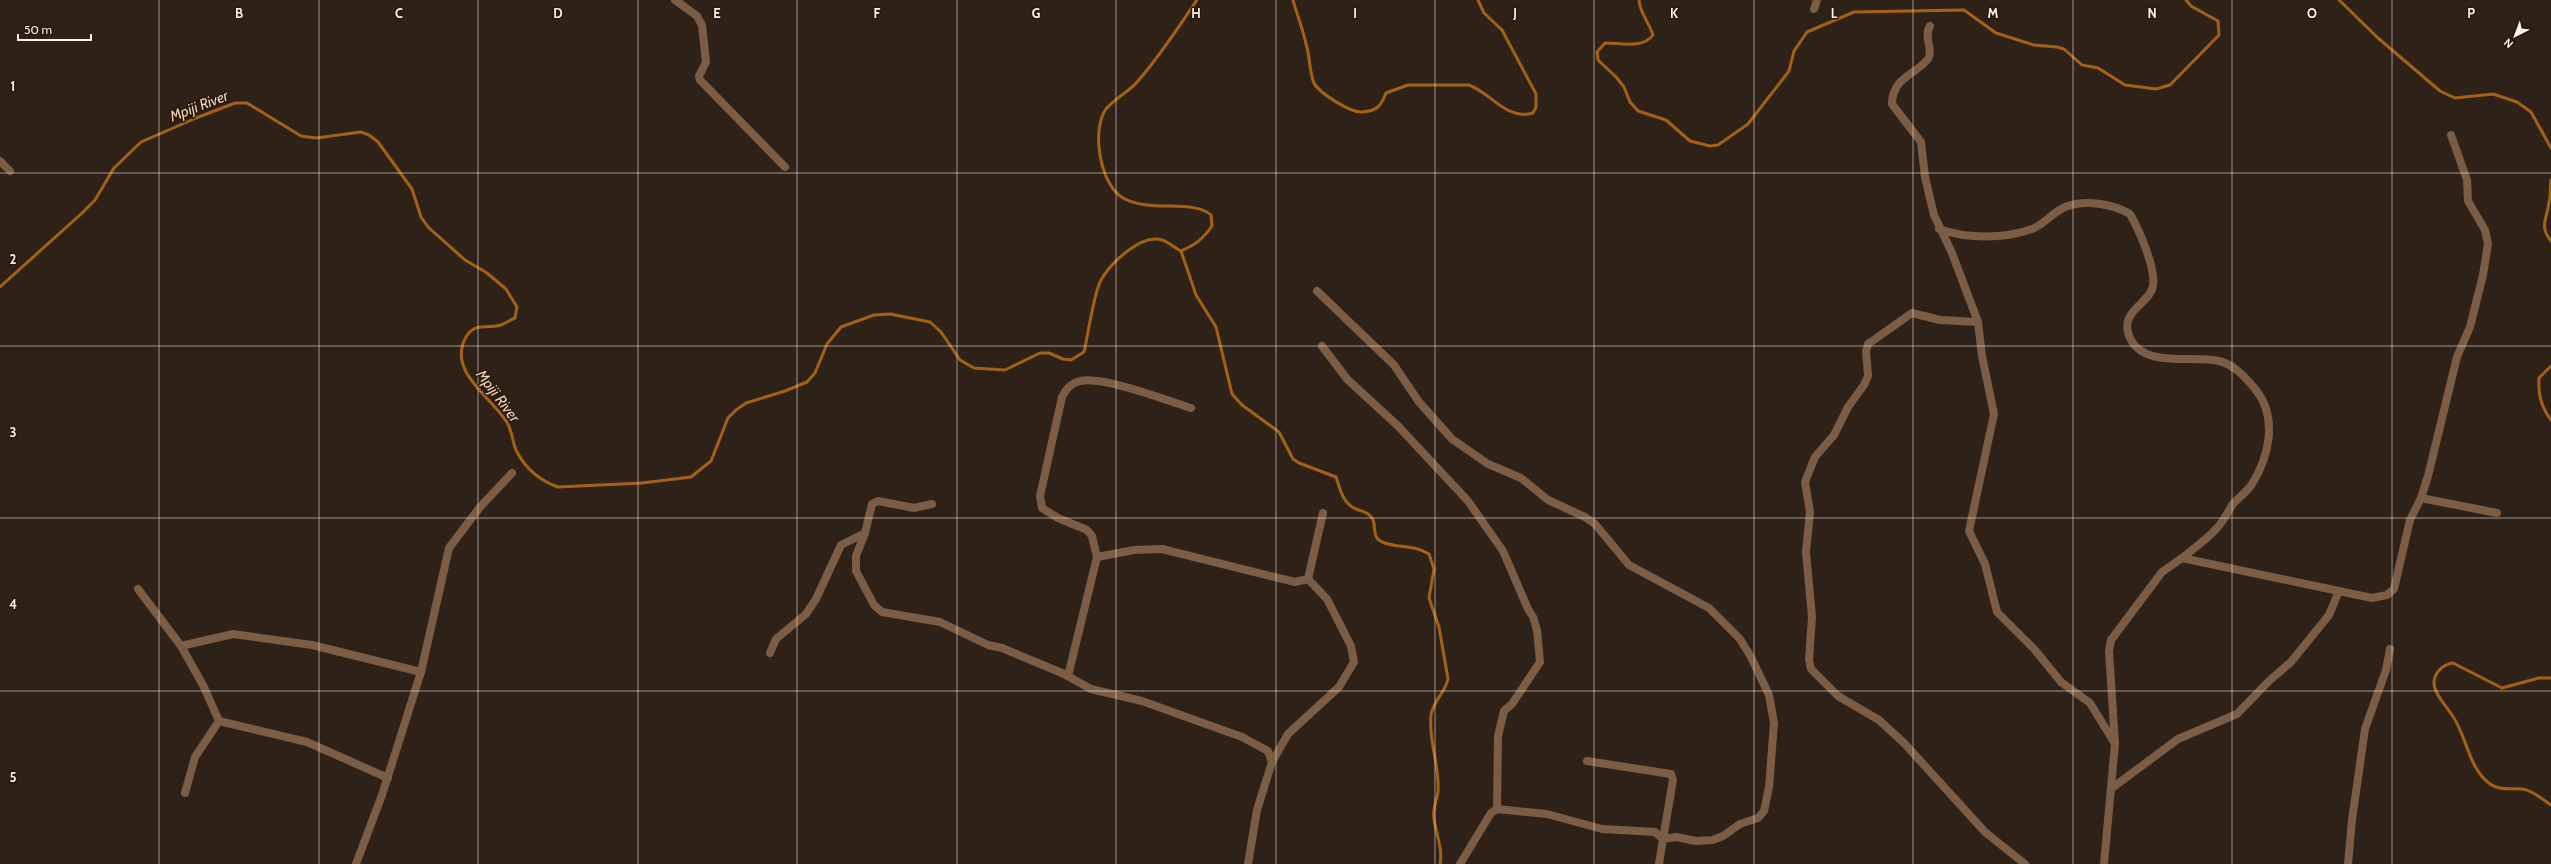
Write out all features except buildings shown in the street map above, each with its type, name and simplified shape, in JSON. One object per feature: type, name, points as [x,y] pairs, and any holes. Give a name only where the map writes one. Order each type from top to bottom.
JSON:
[{"type":"street","points":[[675,0],[694,13],[702,25],[706,62],[699,76],[700,80],[785,167]]},
{"type":"street","points":[[1814,9],[1818,0]]},
{"type":"street","points":[[1930,26],[1926,35],[1930,54],[1929,58],[1909,73],[1898,86],[1892,96],[1892,104],[1921,142],[1927,190],[1939,229],[1952,253],[1978,322],[1982,356],[1994,414],[1969,531],[1985,564],[1991,594],[1997,612],[2035,650],[2061,682],[2094,708],[2115,744]]},
{"type":"street","points":[[2182,558],[2293,583],[2372,598],[2387,595],[2394,589],[2410,520],[2421,498],[2457,357],[2470,327],[2483,275],[2488,244],[2485,230],[2468,201],[2466,193],[2467,180],[2451,135]]},
{"type":"street","points":[[0,161],[10,171]]},
{"type":"street","points":[[1939,229],[1950,233],[1986,237],[2015,233],[2033,229],[2065,207],[2087,203],[2110,206],[2130,214],[2145,246],[2153,281],[2150,292],[2130,315],[2128,323],[2131,340],[2144,352],[2162,358],[2218,361],[2230,366],[2240,372],[2258,393],[2269,421],[2269,442],[2253,483],[2234,504],[2216,530],[2182,558],[2162,572],[2111,640],[2109,651],[2115,744],[2104,864]]},
{"type":"street","points":[[1317,290],[1394,365],[1419,402],[1452,439],[1488,464],[1521,478],[1548,500],[1590,521],[1629,565],[1709,608],[1740,639],[1751,657],[1769,695],[1774,723],[1769,787],[1764,810],[1758,818],[1740,824],[1723,836],[1714,840],[1696,841],[1676,837],[1663,839],[1655,832],[1602,830],[1547,814],[1497,809],[1492,813],[1460,864]]},
{"type":"street","points":[[1978,322],[1940,320],[1912,313],[1868,344],[1866,350],[1868,376],[1864,385],[1848,407],[1834,435],[1815,457],[1804,482],[1810,512],[1806,552],[1812,617],[1809,660],[1811,669],[1838,696],[1879,720],[1904,743],[1985,832],[2025,864]]},
{"type":"street","points":[[1322,346],[1347,379],[1398,426],[1468,501],[1503,551],[1528,610],[1533,617],[1537,630],[1540,662],[1512,704],[1504,711],[1498,736],[1497,809]]},
{"type":"street","points":[[1068,676],[1097,557],[1092,536],[1087,530],[1058,518],[1042,508],[1040,496],[1065,391],[1070,385],[1080,381],[1098,382],[1191,408]]},
{"type":"street","points":[[356,864],[388,778],[421,672],[449,548],[480,507],[512,473]]},
{"type":"street","points":[[2421,498],[2497,513]]},
{"type":"street","points":[[932,504],[914,508],[878,501],[872,504],[865,533],[856,556],[856,571],[874,605],[882,612],[940,622],[988,645],[1002,648],[1068,676],[1091,689],[1142,701],[1242,737],[1268,751],[1272,762]]},
{"type":"street","points":[[1308,579],[1323,513]]},
{"type":"street","points":[[770,653],[776,639],[806,614],[816,599],[841,546],[865,533]]},
{"type":"street","points":[[1097,557],[1134,550],[1162,549],[1295,582],[1308,579]]},
{"type":"street","points":[[1248,864],[1257,810],[1272,762],[1288,734],[1339,687],[1354,662],[1351,646],[1327,598],[1308,579]]},
{"type":"street","points":[[138,589],[181,646],[219,722]]},
{"type":"street","points":[[2112,788],[2178,740],[2243,710],[2254,695],[2291,662],[2329,615],[2339,591]]},
{"type":"street","points":[[181,646],[234,634],[312,645],[421,672]]},
{"type":"street","points":[[2348,864],[2352,820],[2365,729],[2386,670],[2390,649]]},
{"type":"street","points":[[219,722],[307,742],[388,778]]},
{"type":"street","points":[[186,793],[195,757],[219,722]]},
{"type":"street","points":[[1587,761],[1671,774],[1673,780],[1659,864]]},
{"type":"waterway","points":[[1181,251],[1198,241],[1209,231],[1212,226],[1211,215],[1203,210],[1194,208],[1145,205],[1123,198],[1115,191],[1104,170],[1100,156],[1099,130],[1101,118],[1106,109],[1134,85],[1154,62],[1197,0]]},
{"type":"waterway","points":[[1293,0],[1305,38],[1314,83],[1328,97],[1343,106],[1362,112],[1375,109],[1378,107],[1386,93],[1408,85],[1469,85],[1485,94],[1507,110],[1515,113],[1533,113],[1536,107],[1536,94],[1502,30],[1484,13],[1478,0]]},
{"type":"waterway","points":[[1639,0],[1641,10],[1653,35],[1649,39],[1637,44],[1605,43],[1597,52],[1598,60],[1624,87],[1630,102],[1638,111],[1666,120],[1690,141],[1710,146],[1718,145],[1748,124],[1789,71],[1794,51],[1807,32],[1854,12],[1964,10],[1996,33],[2034,45],[2064,49],[2082,65],[2098,68],[2125,85],[2156,89],[2170,85],[2219,35],[2218,21],[2191,6],[2186,0]]},
{"type":"waterway","points":[[2339,0],[2378,38],[2440,91],[2455,98],[2493,94],[2517,102],[2531,112],[2551,148]]},
{"type":"waterway","name":"Mpiji River","points":[[0,287],[95,200],[114,168],[141,142],[196,118],[235,103],[247,103],[301,136],[316,138],[361,132],[369,135],[378,142],[412,189],[421,217],[428,227],[465,260],[487,273],[506,289],[517,307],[515,318],[501,325],[477,328],[469,332],[462,349],[462,361],[466,372],[473,382],[506,421],[510,429],[515,448],[525,464],[534,474],[558,487],[642,483],[691,477],[711,461],[728,418],[736,410],[746,403],[785,391],[807,382],[815,373],[827,344],[841,327],[874,315],[890,314],[930,322],[941,332],[960,360],[974,368],[1005,370],[1040,353],[1049,353],[1063,359],[1071,360],[1084,352],[1098,286],[1105,273],[1119,258],[1136,245],[1154,239],[1162,240],[1181,251]]},
{"type":"waterway","points":[[2551,180],[2550,197],[2545,222],[2545,231],[2551,241]]},
{"type":"waterway","points":[[1181,251],[1196,295],[1216,327],[1232,394],[1242,405],[1279,432],[1293,459],[1299,463],[1336,477],[1343,496],[1348,504],[1367,513],[1372,518],[1375,534],[1379,540],[1388,544],[1417,549],[1429,554],[1434,569],[1429,598],[1439,627],[1448,679],[1444,689],[1436,701],[1431,715],[1431,734],[1438,782],[1434,816],[1440,847],[1440,864]]},
{"type":"waterway","points":[[2551,366],[2539,378],[2541,400],[2551,420]]},
{"type":"waterway","points":[[2551,678],[2539,678],[2502,688],[2453,663],[2443,667],[2434,679],[2436,692],[2457,723],[2472,761],[2483,777],[2490,784],[2498,788],[2522,789],[2530,791],[2551,805]]}]
